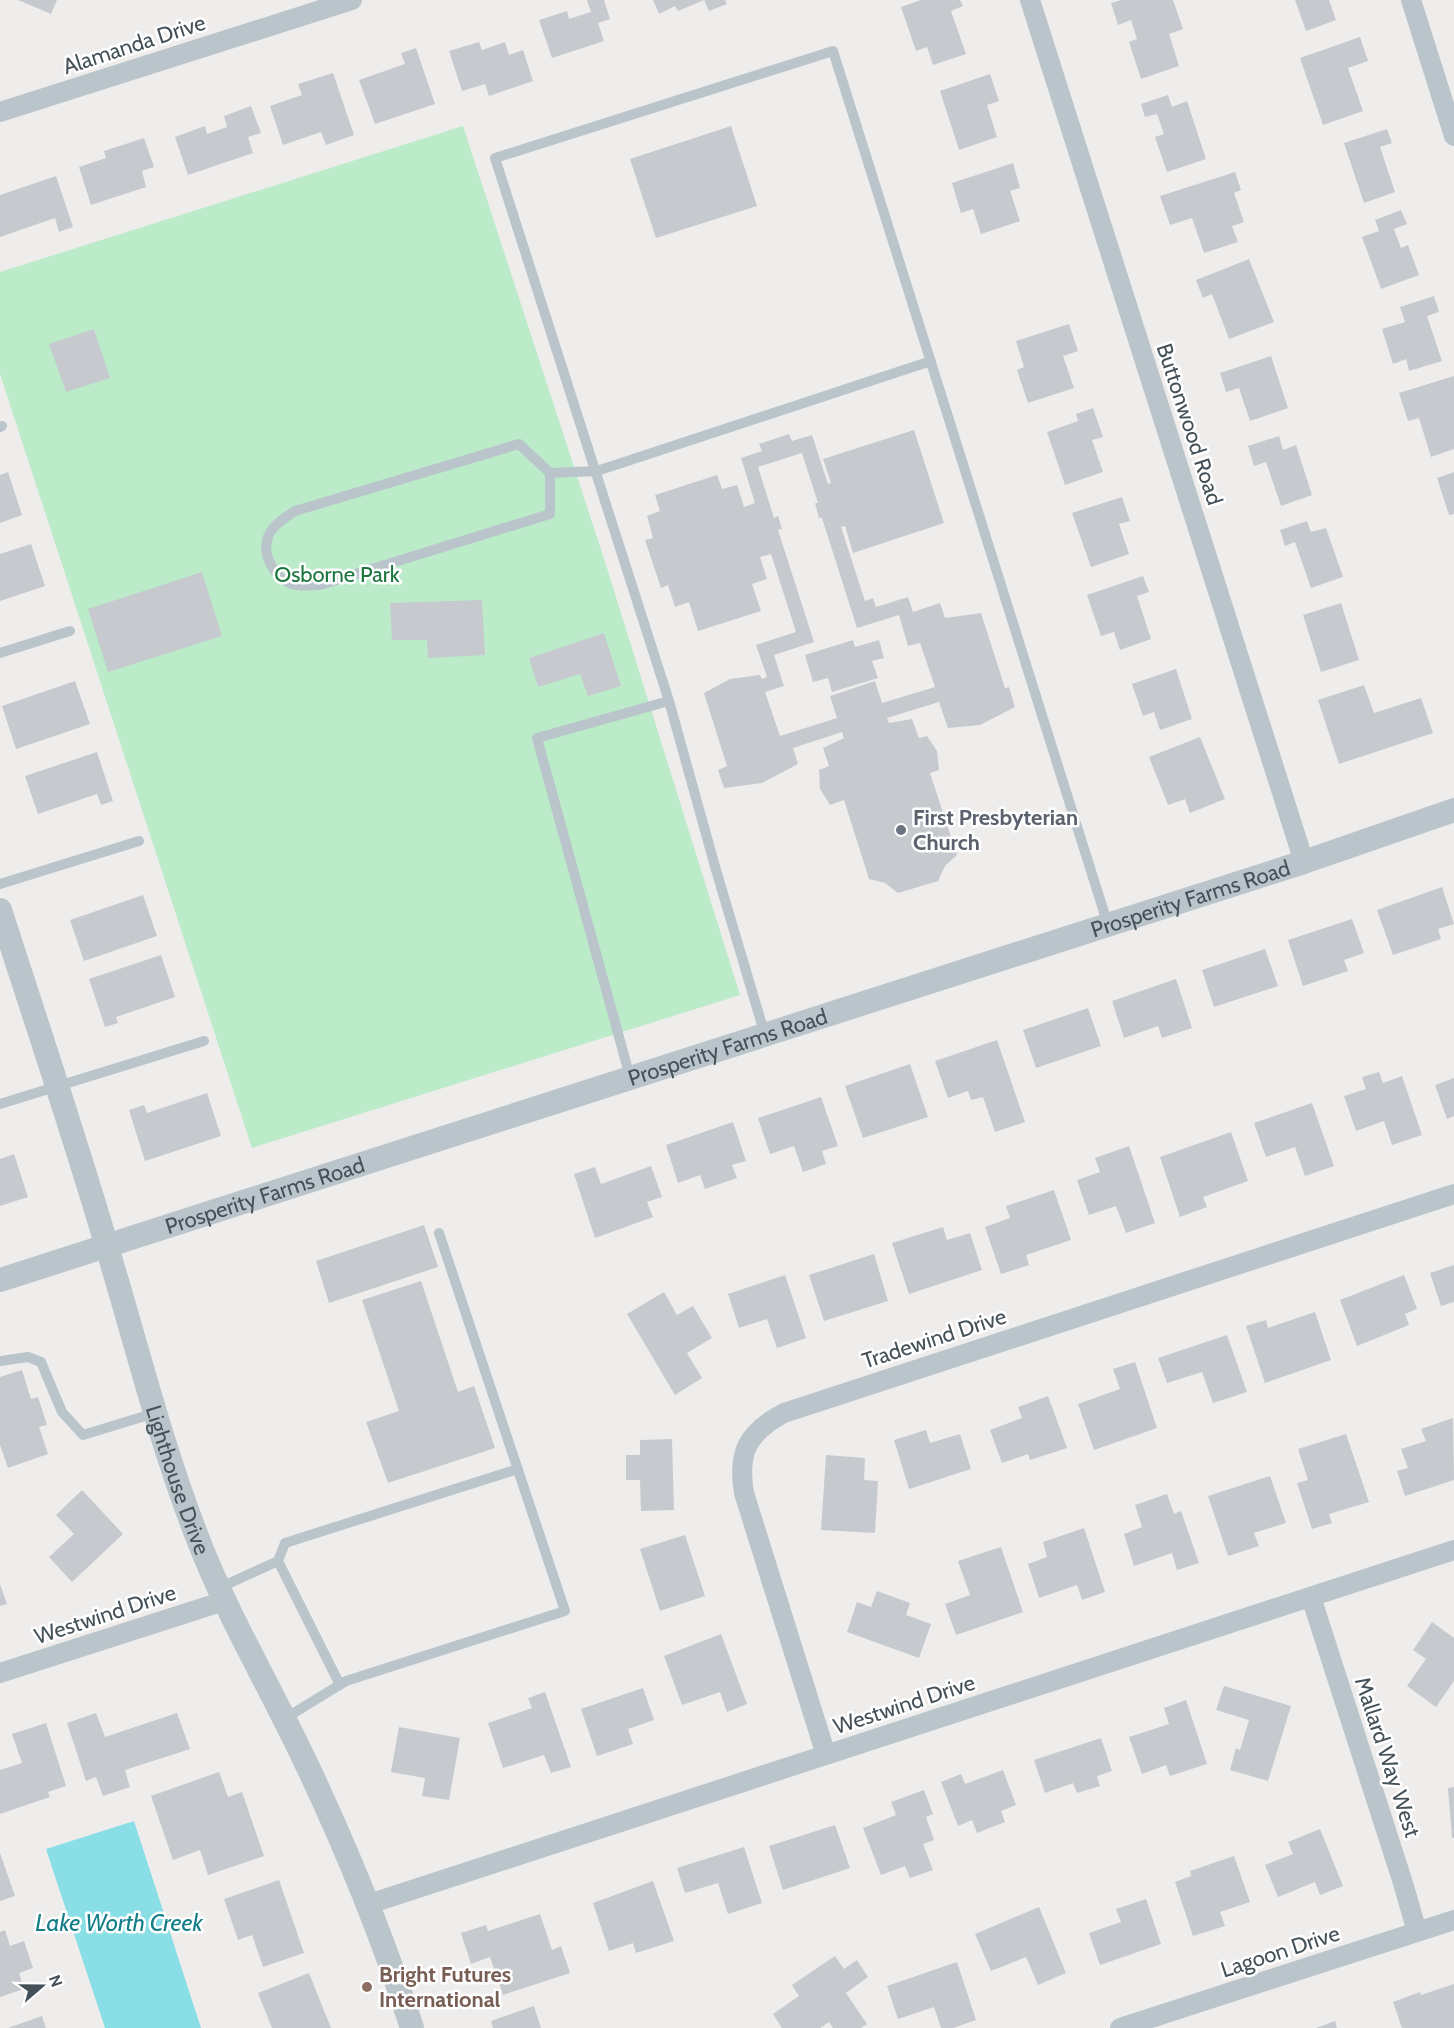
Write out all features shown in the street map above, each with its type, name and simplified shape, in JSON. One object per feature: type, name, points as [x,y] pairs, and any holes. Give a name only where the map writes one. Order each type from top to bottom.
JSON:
[{"type":"street","name":"Alamanda Drive","points":[[0,112],[352,0]]},
{"type":"street","name":"Buttonwood Road","points":[[1030,0],[1304,862]]},
{"type":"street","points":[[1411,0],[1454,136]]},
{"type":"street","name":"Prosperity Farms Road","points":[[0,1280],[1304,862],[1454,810]]},
{"type":"street","name":"Lighthouse Drive","points":[[0,910],[107,1245],[165,1446],[196,1534],[221,1595],[304,1758],[369,1904],[412,2028]]},
{"type":"street","name":"Tradewind Drive","points":[[826,1755],[744,1493],[741,1473],[744,1453],[753,1436],[766,1422],[783,1413],[1454,1194]]},
{"type":"street","name":"Westwind Drive","points":[[369,1904],[1454,1550]]},
{"type":"street","name":"Westwind Drive","points":[[0,1673],[221,1595]]},
{"type":"street","name":"Mallard Way West","points":[[1311,1597],[1417,1932]]},
{"type":"street","name":"Lagoon Drive","points":[[1120,2028],[1454,1920]]},
{"type":"lane","points":[[765,1035],[669,701],[495,158],[833,51],[1108,925]]},
{"type":"lane","points":[[550,473],[550,514],[320,585],[294,585],[275,573],[267,556],[268,538],[278,523],[295,511],[519,444],[550,473],[597,471],[931,361]]},
{"type":"lane","points":[[0,653],[70,631]]},
{"type":"lane","points":[[630,1077],[537,738],[669,701]]},
{"type":"lane","points":[[0,884],[139,841]]},
{"type":"lane","points":[[0,1104],[204,1041]]},
{"type":"lane","points":[[283,1719],[357,1677],[565,1611],[439,1233]]},
{"type":"lane","points":[[0,1361],[28,1357],[41,1362],[62,1412],[83,1435],[155,1413]]},
{"type":"lane","points":[[221,1595],[278,1561],[285,1543],[518,1468]]},
{"type":"lane","points":[[278,1561],[340,1685]]},
{"type":"green space","name":"Osborne Park","points":[[463,126],[606,565],[740,995],[252,1148],[0,374],[0,272]]},
{"type":"water","name":"Lake Worth Creek","points":[[134,1821],[201,2028],[105,2028],[46,1849]]},
{"type":"building","points":[[18,0],[57,0],[51,14]]},
{"type":"building","points":[[587,0],[604,0],[610,19],[598,23],[604,41],[552,58],[539,20],[567,11],[569,19],[591,12]]},
{"type":"building","points":[[653,0],[704,0],[678,11],[675,6],[659,14]]},
{"type":"building","points":[[704,0],[725,0],[727,4],[709,11]]},
{"type":"building","points":[[921,0],[960,0],[963,6],[951,11],[966,54],[933,65],[927,47],[916,51],[901,7]]},
{"type":"building","points":[[1121,0],[1173,0],[1183,29],[1169,34],[1179,66],[1141,79],[1129,42],[1137,39],[1131,20],[1118,25],[1111,3]]},
{"type":"building","points":[[1295,0],[1329,0],[1336,20],[1306,31]]},
{"type":"building","points":[[1360,37],[1368,61],[1348,68],[1363,111],[1323,125],[1300,58]]},
{"type":"building","points":[[479,42],[482,50],[505,42],[509,55],[523,50],[533,81],[489,96],[485,84],[462,91],[449,51]]},
{"type":"building","points":[[416,48],[435,104],[375,124],[359,80],[405,64],[401,53]]},
{"type":"building","points":[[333,73],[354,135],[326,145],[321,132],[283,145],[270,106],[302,95],[298,84]]},
{"type":"building","points":[[990,74],[999,101],[987,105],[997,137],[959,150],[940,91]]},
{"type":"building","points":[[1168,95],[1172,107],[1187,101],[1206,159],[1167,172],[1155,137],[1164,134],[1157,114],[1145,117],[1141,104]]},
{"type":"building","points":[[251,106],[261,133],[248,137],[253,153],[188,175],[175,137],[205,126],[207,134],[227,127],[224,116]]},
{"type":"building","points":[[731,126],[757,206],[656,238],[630,159]]},
{"type":"building","points":[[1387,129],[1392,143],[1380,147],[1395,192],[1364,203],[1344,143]]},
{"type":"building","points":[[144,138],[154,167],[142,171],[146,187],[91,205],[79,167],[106,158],[104,151]]},
{"type":"building","points":[[1013,163],[1020,188],[1010,191],[1020,221],[981,234],[973,209],[961,213],[952,183]]},
{"type":"building","points":[[1235,172],[1241,190],[1234,193],[1244,222],[1232,226],[1238,242],[1204,253],[1192,218],[1170,225],[1160,196]]},
{"type":"building","points":[[56,176],[73,227],[59,232],[55,218],[0,237],[0,195]]},
{"type":"building","points":[[1401,210],[1407,224],[1394,229],[1401,248],[1408,245],[1419,275],[1381,289],[1362,237],[1379,231],[1375,220]]},
{"type":"building","points":[[1249,259],[1274,322],[1229,339],[1212,294],[1203,298],[1196,280]]},
{"type":"building","points":[[1434,296],[1439,312],[1427,316],[1442,361],[1409,371],[1406,359],[1393,364],[1382,329],[1405,322],[1400,307]]},
{"type":"building","points":[[1069,324],[1078,351],[1063,356],[1074,388],[1028,403],[1017,370],[1024,367],[1016,341]]},
{"type":"building","points":[[94,329],[110,378],[66,392],[49,344]]},
{"type":"building","points":[[1271,356],[1288,408],[1250,421],[1239,388],[1226,392],[1220,373]]},
{"type":"building","points":[[1454,376],[1454,449],[1431,457],[1419,418],[1408,421],[1399,393]]},
{"type":"building","points":[[1093,408],[1103,437],[1092,440],[1103,472],[1065,485],[1047,432],[1078,421],[1076,414]]},
{"type":"building","points":[[914,430],[944,523],[853,553],[845,526],[841,527],[865,601],[873,598],[876,607],[908,597],[913,612],[940,603],[945,618],[981,613],[1005,688],[1009,687],[1015,707],[980,725],[948,728],[939,702],[887,718],[889,723],[912,719],[919,738],[927,736],[937,751],[939,770],[930,773],[957,855],[945,866],[938,881],[898,893],[885,883],[869,879],[844,800],[830,805],[820,789],[819,770],[829,766],[823,748],[844,738],[842,732],[793,748],[798,764],[762,783],[724,788],[718,770],[727,766],[704,693],[730,679],[760,675],[762,679],[767,677],[756,645],[796,632],[771,554],[760,557],[767,579],[752,584],[761,611],[698,631],[689,602],[675,607],[668,585],[661,588],[645,540],[653,538],[647,516],[660,511],[655,495],[717,475],[722,489],[737,485],[744,507],[755,503],[741,458],[762,451],[759,444],[789,434],[792,441],[812,435],[828,484],[831,483],[823,459]],"holes":[[[802,453],[818,503],[815,503],[819,518],[822,518],[857,628],[899,615],[908,646],[920,643],[935,687],[882,703],[875,681],[830,696],[837,718],[780,736],[765,692],[784,686],[774,655],[814,642],[778,530],[782,529],[778,516],[774,518],[758,467]]]},
{"type":"building","points":[[1279,436],[1283,450],[1296,445],[1312,495],[1281,506],[1266,462],[1254,466],[1248,446]]},
{"type":"building","points":[[8,472],[22,515],[0,523],[0,475]]},
{"type":"building","points":[[1454,472],[1454,514],[1449,515],[1437,478]]},
{"type":"building","points":[[1122,497],[1130,521],[1119,524],[1129,554],[1091,567],[1072,513]]},
{"type":"building","points":[[1307,521],[1311,532],[1326,528],[1343,577],[1311,588],[1295,542],[1285,546],[1280,530]]},
{"type":"building","points":[[31,544],[45,586],[0,601],[0,554]]},
{"type":"building","points":[[202,572],[222,636],[108,672],[88,609]]},
{"type":"building","points":[[1143,576],[1149,592],[1137,596],[1151,639],[1120,650],[1114,632],[1101,636],[1087,595]]},
{"type":"building","points":[[482,600],[485,655],[428,658],[427,640],[392,640],[390,603]]},
{"type":"building","points":[[1341,603],[1359,660],[1321,672],[1303,615]]},
{"type":"building","points":[[604,633],[621,686],[588,696],[580,674],[538,687],[529,658]]},
{"type":"building","points":[[853,640],[855,647],[879,640],[884,658],[872,661],[878,678],[832,692],[828,678],[813,682],[805,655]]},
{"type":"building","points":[[1176,669],[1192,719],[1160,730],[1154,712],[1143,716],[1132,684]]},
{"type":"building","points":[[75,681],[90,724],[16,749],[2,706]]},
{"type":"building","points":[[1364,685],[1374,713],[1421,698],[1433,733],[1339,764],[1318,700]]},
{"type":"building","points":[[1200,737],[1225,799],[1190,813],[1185,799],[1168,805],[1149,757]]},
{"type":"building","points":[[97,752],[113,801],[101,805],[97,794],[38,814],[25,776]]},
{"type":"building","points":[[1442,887],[1454,924],[1438,929],[1441,939],[1393,955],[1377,910]]},
{"type":"building","points":[[143,895],[157,936],[84,961],[70,920]]},
{"type":"building","points":[[1352,919],[1364,953],[1344,960],[1348,971],[1303,986],[1288,940]]},
{"type":"building","points":[[1265,949],[1278,986],[1214,1007],[1202,970]]},
{"type":"building","points":[[161,955],[175,997],[116,1017],[118,1023],[105,1027],[89,979]]},
{"type":"building","points":[[1176,979],[1192,1028],[1162,1038],[1158,1026],[1124,1038],[1112,1001]]},
{"type":"building","points":[[1088,1008],[1101,1046],[1036,1068],[1023,1030]]},
{"type":"building","points":[[997,1040],[1025,1122],[995,1132],[983,1097],[971,1100],[968,1091],[948,1098],[935,1061]]},
{"type":"building","points":[[910,1064],[928,1117],[863,1138],[845,1086]]},
{"type":"building","points":[[1379,1072],[1383,1083],[1402,1076],[1422,1135],[1392,1145],[1384,1121],[1356,1131],[1344,1096],[1366,1089],[1362,1077]]},
{"type":"building","points":[[1454,1078],[1454,1116],[1447,1119],[1435,1085]]},
{"type":"building","points":[[207,1093],[221,1136],[145,1161],[129,1110],[144,1105],[147,1113]]},
{"type":"building","points":[[821,1097],[838,1146],[822,1151],[826,1164],[803,1172],[794,1146],[770,1154],[758,1118]]},
{"type":"building","points":[[1312,1103],[1334,1166],[1305,1176],[1295,1147],[1266,1157],[1254,1123]]},
{"type":"building","points":[[733,1122],[746,1161],[732,1165],[737,1178],[705,1189],[700,1175],[678,1183],[666,1145]]},
{"type":"building","points":[[1231,1132],[1248,1181],[1203,1197],[1207,1207],[1180,1217],[1160,1157]]},
{"type":"building","points":[[1129,1146],[1155,1223],[1126,1233],[1116,1206],[1089,1215],[1077,1180],[1100,1172],[1095,1158]]},
{"type":"building","points":[[14,1154],[28,1197],[0,1206],[0,1159]]},
{"type":"building","points":[[651,1166],[662,1197],[647,1202],[653,1217],[595,1238],[574,1174],[595,1167],[601,1184]]},
{"type":"building","points":[[1054,1190],[1071,1240],[1026,1255],[1029,1265],[1001,1274],[985,1227],[1010,1218],[1006,1206]]},
{"type":"building","points":[[424,1225],[438,1267],[329,1303],[316,1261]]},
{"type":"building","points":[[943,1227],[947,1240],[970,1233],[982,1270],[909,1294],[892,1243]]},
{"type":"building","points":[[874,1254],[888,1301],[824,1321],[809,1275]]},
{"type":"building","points":[[1454,1265],[1454,1302],[1441,1306],[1430,1273]]},
{"type":"building","points":[[785,1275],[806,1338],[777,1348],[767,1319],[739,1328],[728,1294]]},
{"type":"building","points":[[1404,1275],[1417,1309],[1405,1314],[1409,1325],[1357,1346],[1340,1300]]},
{"type":"building","points":[[421,1281],[458,1392],[474,1386],[495,1448],[388,1483],[366,1422],[399,1411],[362,1300]]},
{"type":"building","points":[[664,1292],[677,1315],[693,1306],[712,1338],[687,1353],[702,1378],[675,1395],[627,1314]]},
{"type":"building","points":[[1315,1312],[1331,1360],[1265,1383],[1246,1326],[1266,1320],[1268,1328]]},
{"type":"building","points":[[1227,1335],[1247,1392],[1213,1403],[1202,1372],[1167,1383],[1158,1358]]},
{"type":"building","points":[[1135,1362],[1157,1428],[1094,1450],[1078,1404],[1120,1389],[1113,1369]]},
{"type":"building","points":[[22,1370],[31,1399],[38,1397],[47,1425],[39,1427],[48,1454],[8,1468],[0,1445],[0,1377]]},
{"type":"building","points":[[1048,1396],[1067,1448],[1030,1460],[1028,1454],[1002,1463],[990,1430],[1022,1418],[1018,1407]]},
{"type":"building","points":[[1453,1418],[1454,1480],[1405,1496],[1397,1471],[1408,1468],[1401,1449],[1426,1441],[1421,1429]]},
{"type":"building","points":[[926,1430],[930,1443],[960,1434],[971,1469],[909,1489],[894,1440]]},
{"type":"building","points":[[1346,1434],[1369,1502],[1329,1514],[1332,1523],[1312,1529],[1297,1483],[1308,1480],[1298,1449]]},
{"type":"building","points":[[672,1439],[674,1510],[641,1511],[640,1480],[626,1480],[626,1455],[640,1455],[640,1440]]},
{"type":"building","points":[[826,1455],[865,1458],[864,1480],[878,1481],[875,1533],[821,1530]]},
{"type":"building","points":[[1270,1476],[1286,1523],[1254,1533],[1259,1546],[1228,1556],[1208,1496]]},
{"type":"building","points":[[82,1490],[123,1534],[72,1582],[49,1557],[74,1534],[56,1515]]},
{"type":"building","points":[[1167,1494],[1174,1514],[1181,1511],[1199,1563],[1177,1570],[1172,1553],[1134,1566],[1124,1534],[1142,1527],[1135,1505]]},
{"type":"building","points":[[1084,1528],[1105,1592],[1082,1600],[1077,1585],[1039,1598],[1028,1564],[1047,1557],[1043,1542]]},
{"type":"building","points":[[685,1535],[705,1596],[660,1611],[640,1549]]},
{"type":"building","points":[[1001,1547],[1023,1612],[956,1635],[945,1604],[970,1595],[958,1561]]},
{"type":"building","points":[[0,1584],[7,1604],[0,1606]]},
{"type":"building","points":[[877,1591],[910,1603],[906,1615],[931,1624],[919,1658],[847,1632],[857,1602],[871,1607]]},
{"type":"building","points":[[1432,1622],[1454,1638],[1454,1681],[1436,1707],[1407,1686],[1426,1659],[1413,1650]]},
{"type":"building","points":[[721,1634],[747,1704],[727,1712],[720,1692],[682,1705],[664,1656]]},
{"type":"building","points":[[1224,1686],[1291,1706],[1268,1781],[1230,1770],[1236,1748],[1240,1750],[1249,1720],[1216,1710]]},
{"type":"building","points":[[643,1688],[654,1720],[628,1729],[633,1744],[597,1756],[581,1709]]},
{"type":"building","points":[[545,1692],[571,1767],[551,1773],[544,1755],[503,1768],[488,1723],[532,1708],[528,1698]]},
{"type":"building","points":[[1186,1700],[1207,1764],[1170,1776],[1166,1765],[1142,1774],[1129,1737],[1169,1724],[1164,1708]]},
{"type":"building","points":[[96,1713],[105,1737],[177,1713],[190,1749],[125,1770],[130,1787],[103,1796],[96,1777],[86,1781],[67,1723]]},
{"type":"building","points":[[46,1723],[66,1786],[48,1792],[50,1797],[0,1814],[0,1770],[22,1763],[12,1734]]},
{"type":"building","points":[[399,1727],[460,1738],[449,1800],[422,1796],[425,1778],[391,1772]]},
{"type":"building","points":[[1101,1738],[1112,1771],[1097,1776],[1100,1786],[1077,1793],[1073,1783],[1045,1793],[1034,1760]]},
{"type":"building","points":[[1003,1770],[1016,1805],[1001,1811],[1005,1822],[977,1833],[972,1820],[958,1826],[941,1782],[961,1774],[965,1784]]},
{"type":"building","points":[[219,1772],[228,1797],[242,1792],[264,1856],[208,1875],[200,1850],[173,1860],[151,1796]]},
{"type":"building","points":[[1454,1787],[1454,1838],[1452,1838],[1448,1788]]},
{"type":"building","points":[[924,1790],[933,1814],[926,1817],[934,1840],[923,1844],[933,1870],[910,1878],[905,1866],[881,1875],[863,1828],[896,1815],[891,1802]]},
{"type":"building","points":[[835,1825],[850,1868],[783,1890],[769,1846]]},
{"type":"building","points":[[1320,1829],[1343,1886],[1320,1895],[1315,1882],[1278,1897],[1265,1865],[1293,1854],[1288,1842]]},
{"type":"building","points":[[744,1847],[762,1903],[728,1914],[718,1883],[685,1893],[677,1868]]},
{"type":"building","points":[[0,1853],[15,1896],[0,1901]]},
{"type":"building","points":[[1234,1856],[1250,1902],[1220,1912],[1225,1926],[1193,1936],[1175,1882],[1191,1876],[1190,1871]]},
{"type":"building","points":[[279,1880],[304,1953],[263,1967],[252,1935],[238,1940],[224,1899]]},
{"type":"building","points":[[653,1881],[674,1941],[636,1953],[633,1943],[609,1951],[593,1903]]},
{"type":"building","points":[[1146,1899],[1161,1944],[1100,1965],[1089,1933],[1121,1922],[1116,1909]]},
{"type":"building","points":[[1039,1907],[1066,1973],[1038,1985],[1026,1957],[991,1971],[975,1934]]},
{"type":"building","points":[[540,1914],[552,1950],[561,1946],[570,1973],[503,1995],[490,1957],[471,1964],[461,1933],[486,1925],[488,1931]]},
{"type":"building","points":[[5,1930],[10,1946],[24,1941],[33,1968],[19,1973],[24,1989],[0,1997],[0,1932]]},
{"type":"building","points":[[835,1956],[844,1969],[857,1960],[868,1977],[846,1993],[867,2024],[861,2028],[833,2028],[829,2022],[820,2028],[782,2028],[773,2014],[799,1996],[792,1985]]},
{"type":"building","points":[[957,1962],[976,2020],[953,2028],[941,2028],[934,2007],[898,2019],[887,1986]]},
{"type":"building","points":[[309,1973],[331,2028],[272,2028],[258,1993]]},
{"type":"building","points":[[1454,1984],[1454,2028],[1402,2028],[1393,2002],[1420,1992],[1421,1995]]},
{"type":"building","points":[[534,2006],[541,2028],[493,2028],[491,2021]]},
{"type":"building","points":[[42,2016],[46,2028],[8,2028]]},
{"type":"building","points":[[1335,2021],[1337,2028],[1316,2028]]},
{"type":"place","name":"First Presbyterian Church","points":[[901,830]]},
{"type":"place","name":"Bright Futures International","points":[[367,1987]]}]
